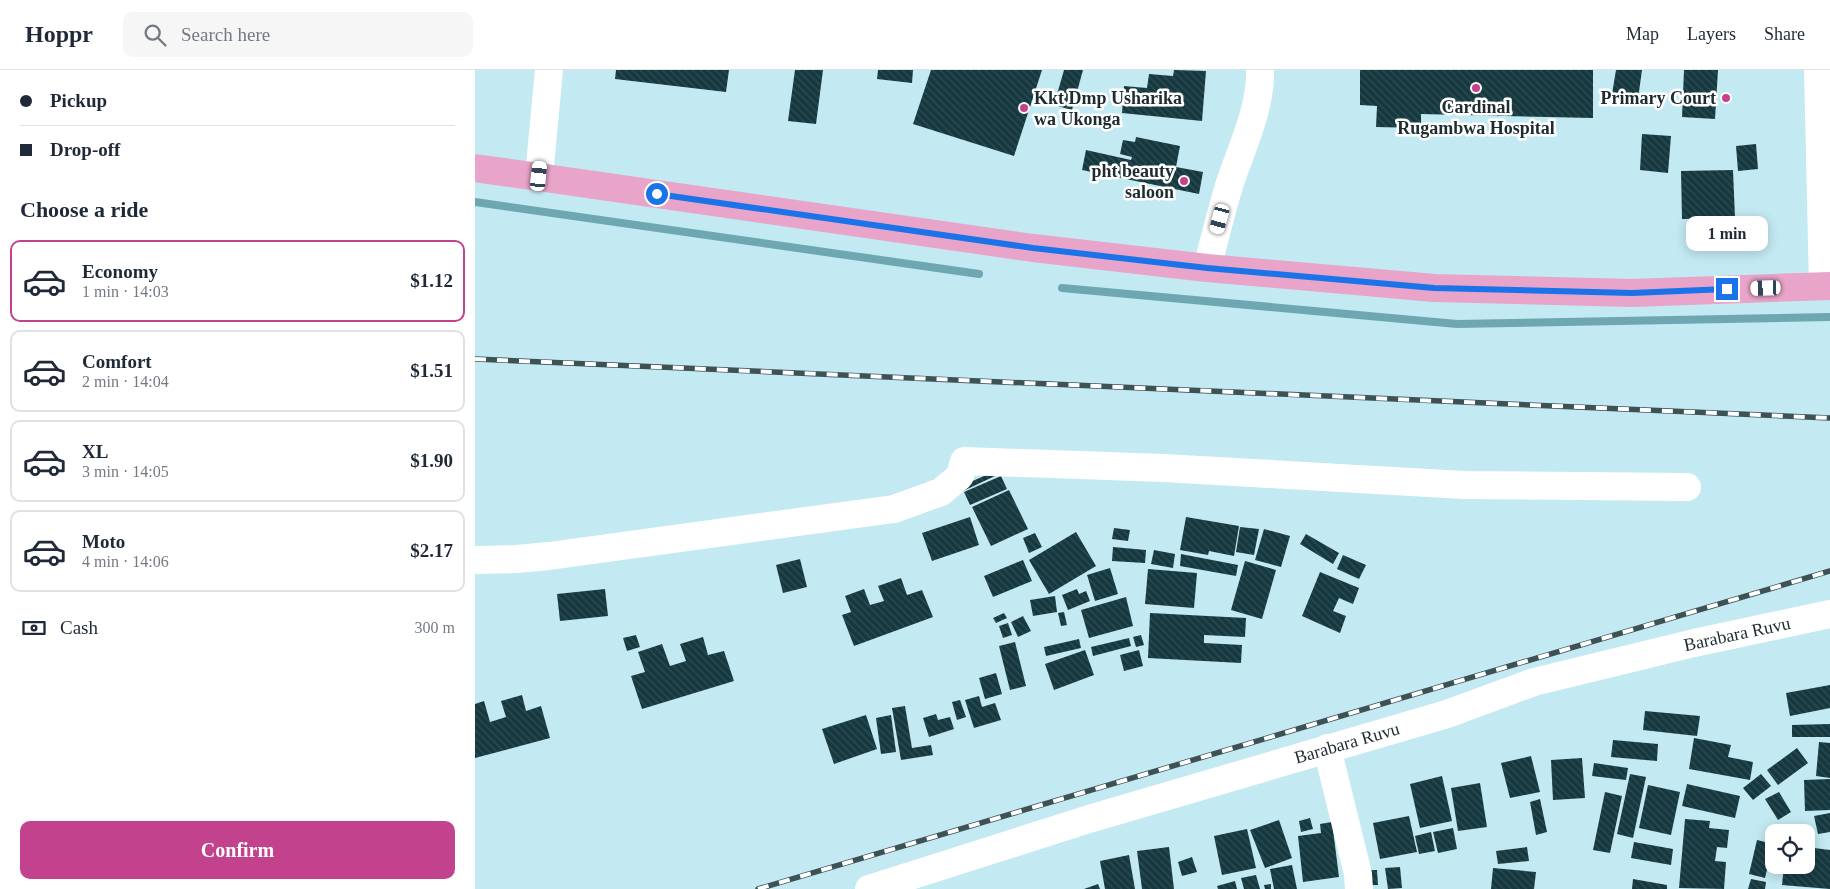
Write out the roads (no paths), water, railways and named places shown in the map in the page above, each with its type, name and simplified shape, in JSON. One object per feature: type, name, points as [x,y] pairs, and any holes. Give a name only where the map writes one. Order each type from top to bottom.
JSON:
[{"type":"main road","points":[[475,168],[1033,248],[1207,268],[1434,288],[1632,293],[1827,286]]},
{"type":"street","points":[[539,176],[549,70]]},
{"type":"street","points":[[1207,268],[1229,186],[1250,128],[1261,83],[1260,70]]},
{"type":"street","points":[[1818,70],[1827,286]]},
{"type":"street","points":[[475,560],[549,556],[894,508],[941,492],[960,476],[964,461],[1165,468],[1463,485],[1687,486]]},
{"type":"street","name":"Barabara Ruvu","points":[[869,889],[1089,819],[1447,714],[1534,682],[1694,643],[1830,614]]},
{"type":"street","points":[[1327,748],[1358,874],[1359,889]]},
{"type":"waterway","points":[[475,202],[979,274]]},
{"type":"waterway","points":[[1062,288],[1457,324],[1830,317]]},
{"type":"railway","points":[[475,359],[1830,418]]},
{"type":"railway","points":[[758,889],[1830,571]]},
{"type":"place","name":"Cardinal Rugambwa Hospital","points":[[1476,88]]},
{"type":"place","name":"Primary Court","points":[[1726,98]]},
{"type":"place","name":"Kkt Dmp Usharika wa Ukonga","points":[[1024,108]]},
{"type":"place","name":"pht beauty saloon","points":[[1184,181]]}]
